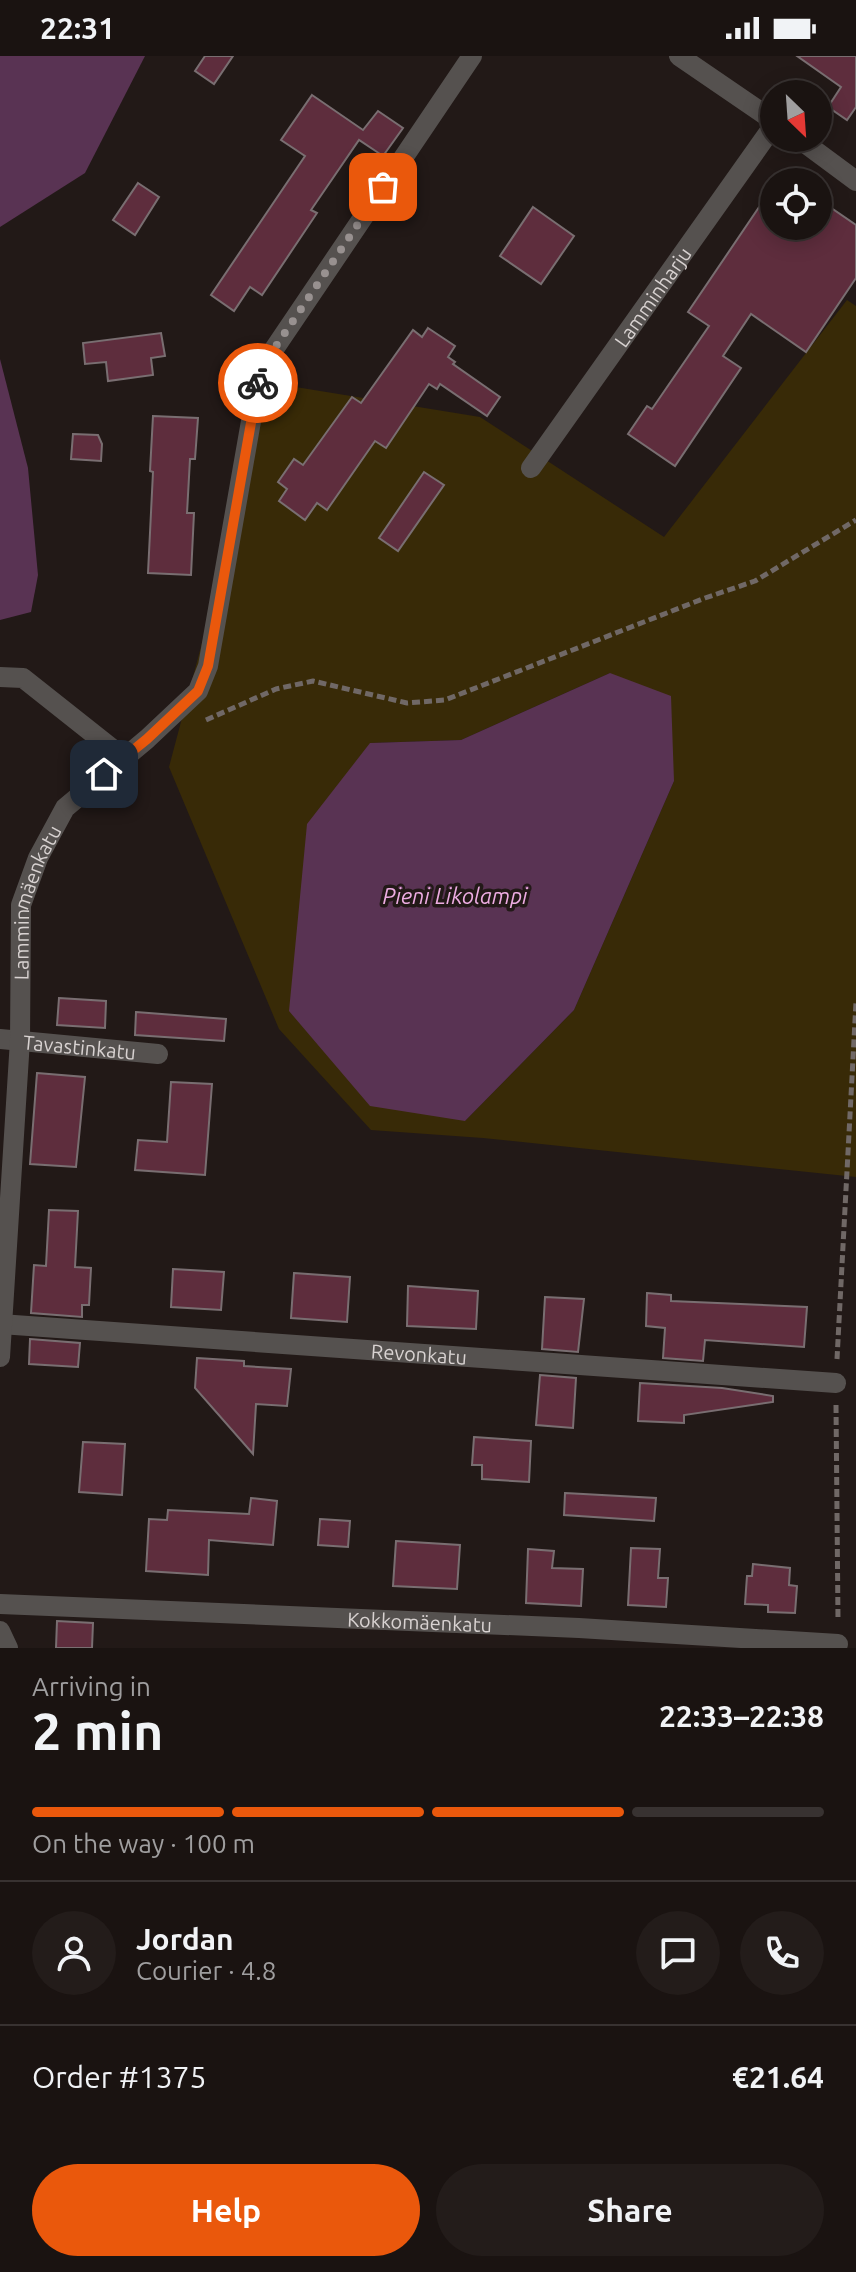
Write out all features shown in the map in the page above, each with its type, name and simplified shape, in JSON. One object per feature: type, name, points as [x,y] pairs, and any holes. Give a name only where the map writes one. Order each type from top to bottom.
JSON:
[{"type":"street","name":"Lamminmäenkatu","points":[[0,1357],[10,1040],[21,905],[38,858],[65,808],[198,691],[208,666],[260,370],[472,56]]},
{"type":"street","points":[[679,56],[760,113]]},
{"type":"street","name":"Lamminharju","points":[[531,468],[760,143]]},
{"type":"street","points":[[817,152],[856,181]]},
{"type":"street","points":[[0,677],[23,678],[124,758]]},
{"type":"street","name":"Tavastinkatu","points":[[10,1040],[158,1054]]},
{"type":"street","name":"Revonkatu","points":[[1,1324],[836,1383]]},
{"type":"street","name":"Kokkomäenkatu","points":[[0,1604],[578,1638],[838,1644]]},
{"type":"street","points":[[0,1631],[8,1648]]},
{"type":"path","points":[[197,724],[276,689],[313,681],[407,703],[445,700],[755,581],[856,520]]},
{"type":"path","points":[[838,1644],[836,1383],[856,1002]]},
{"type":"shaded area","points":[[847,300],[856,306],[856,1177],[483,1138],[371,1130],[279,1029],[169,767],[271,383],[480,417],[664,537]],"holes":[[[610,673],[674,781],[574,1010],[465,1121],[370,743],[461,740]]]},
{"type":"water","points":[[0,56],[145,56],[85,173],[0,227]]},
{"type":"water","points":[[0,359],[28,468],[38,575],[31,612],[0,620]]},
{"type":"water","name":"Pieni Likolampi","points":[[610,673],[671,696],[674,781],[574,1010],[465,1121],[370,1106],[289,1011],[307,824],[370,743],[461,740]]},
{"type":"building","points":[[205,56],[233,56],[214,84],[195,71]]},
{"type":"building","points":[[797,56],[856,56],[856,107],[847,120],[832,110],[832,101],[841,87]]},
{"type":"building","points":[[312,95],[363,130],[378,111],[403,128],[383,156],[359,140],[311,210],[317,213],[262,295],[250,287],[234,311],[211,295],[305,156],[281,140]]},
{"type":"building","points":[[138,183],[159,197],[135,235],[113,220]]},
{"type":"building","points":[[760,206],[760,240],[832,240],[832,209],[856,225],[856,278],[806,352],[751,314],[723,356],[741,368],[675,466],[628,434],[647,406],[652,409],[709,326],[688,312]]},
{"type":"building","points":[[533,207],[574,236],[541,284],[500,256]]},
{"type":"building","points":[[428,328],[455,346],[448,357],[455,362],[453,364],[500,397],[487,416],[440,384],[437,389],[429,384],[386,448],[375,441],[327,510],[317,503],[305,520],[279,501],[287,489],[278,482],[294,459],[303,465],[352,397],[361,403],[413,330],[422,337]]},
{"type":"building","points":[[161,333],[165,356],[151,358],[153,375],[108,381],[106,362],[85,364],[83,343]]},
{"type":"building","points":[[153,416],[198,418],[195,459],[190,459],[187,513],[194,513],[191,575],[148,573]]},
{"type":"building","points":[[73,434],[98,435],[102,444],[101,461],[71,459]]},
{"type":"building","points":[[424,472],[444,485],[398,551],[379,538]]},
{"type":"building","points":[[59,998],[106,1001],[105,1028],[57,1025]]},
{"type":"building","points":[[136,1012],[226,1019],[224,1041],[135,1035]]},
{"type":"building","points":[[37,1073],[85,1077],[76,1167],[30,1164]]},
{"type":"building","points":[[171,1082],[212,1084],[205,1175],[135,1170],[138,1140],[167,1142]]},
{"type":"building","points":[[49,1210],[78,1211],[75,1267],[91,1268],[89,1305],[82,1305],[82,1317],[31,1313],[34,1265],[46,1266]]},
{"type":"building","points":[[173,1269],[224,1272],[221,1310],[171,1307]]},
{"type":"building","points":[[294,1273],[350,1277],[347,1322],[291,1318]]},
{"type":"building","points":[[408,1286],[478,1291],[476,1329],[407,1326]]},
{"type":"building","points":[[647,1293],[671,1295],[671,1301],[807,1307],[804,1347],[705,1340],[703,1361],[663,1358],[665,1328],[646,1326]]},
{"type":"building","points":[[545,1297],[584,1299],[578,1352],[542,1349]]},
{"type":"building","points":[[30,1339],[80,1343],[78,1367],[29,1364]]},
{"type":"building","points":[[197,1358],[244,1361],[244,1366],[291,1369],[287,1406],[256,1404],[253,1454],[195,1388]]},
{"type":"building","points":[[540,1375],[576,1378],[573,1428],[536,1425]]},
{"type":"building","points":[[640,1383],[722,1388],[773,1396],[773,1402],[684,1415],[684,1423],[638,1421]]},
{"type":"building","points":[[474,1437],[531,1441],[529,1482],[482,1479],[482,1465],[472,1465]]},
{"type":"building","points":[[83,1442],[125,1444],[122,1495],[79,1492]]},
{"type":"building","points":[[565,1493],[656,1498],[654,1521],[564,1515]]},
{"type":"building","points":[[251,1498],[277,1501],[273,1545],[209,1540],[208,1575],[146,1571],[149,1519],[167,1520],[168,1510],[249,1514]]},
{"type":"building","points":[[320,1519],[350,1521],[348,1547],[318,1545]]},
{"type":"building","points":[[396,1541],[460,1545],[457,1589],[393,1586]]},
{"type":"building","points":[[631,1548],[660,1549],[658,1578],[668,1578],[666,1607],[628,1605]]},
{"type":"building","points":[[528,1549],[554,1551],[552,1568],[583,1569],[581,1606],[526,1603]]},
{"type":"building","points":[[753,1564],[790,1568],[789,1585],[797,1586],[795,1613],[768,1612],[768,1605],[745,1604],[747,1576],[752,1576]]},
{"type":"building","points":[[57,1621],[93,1623],[92,1648],[56,1648]]},
{"type":"way so far","points":[[258,383],[260,370],[383,187]]},
{"type":"route","points":[[104,774],[198,691],[208,666],[258,383]]}]
